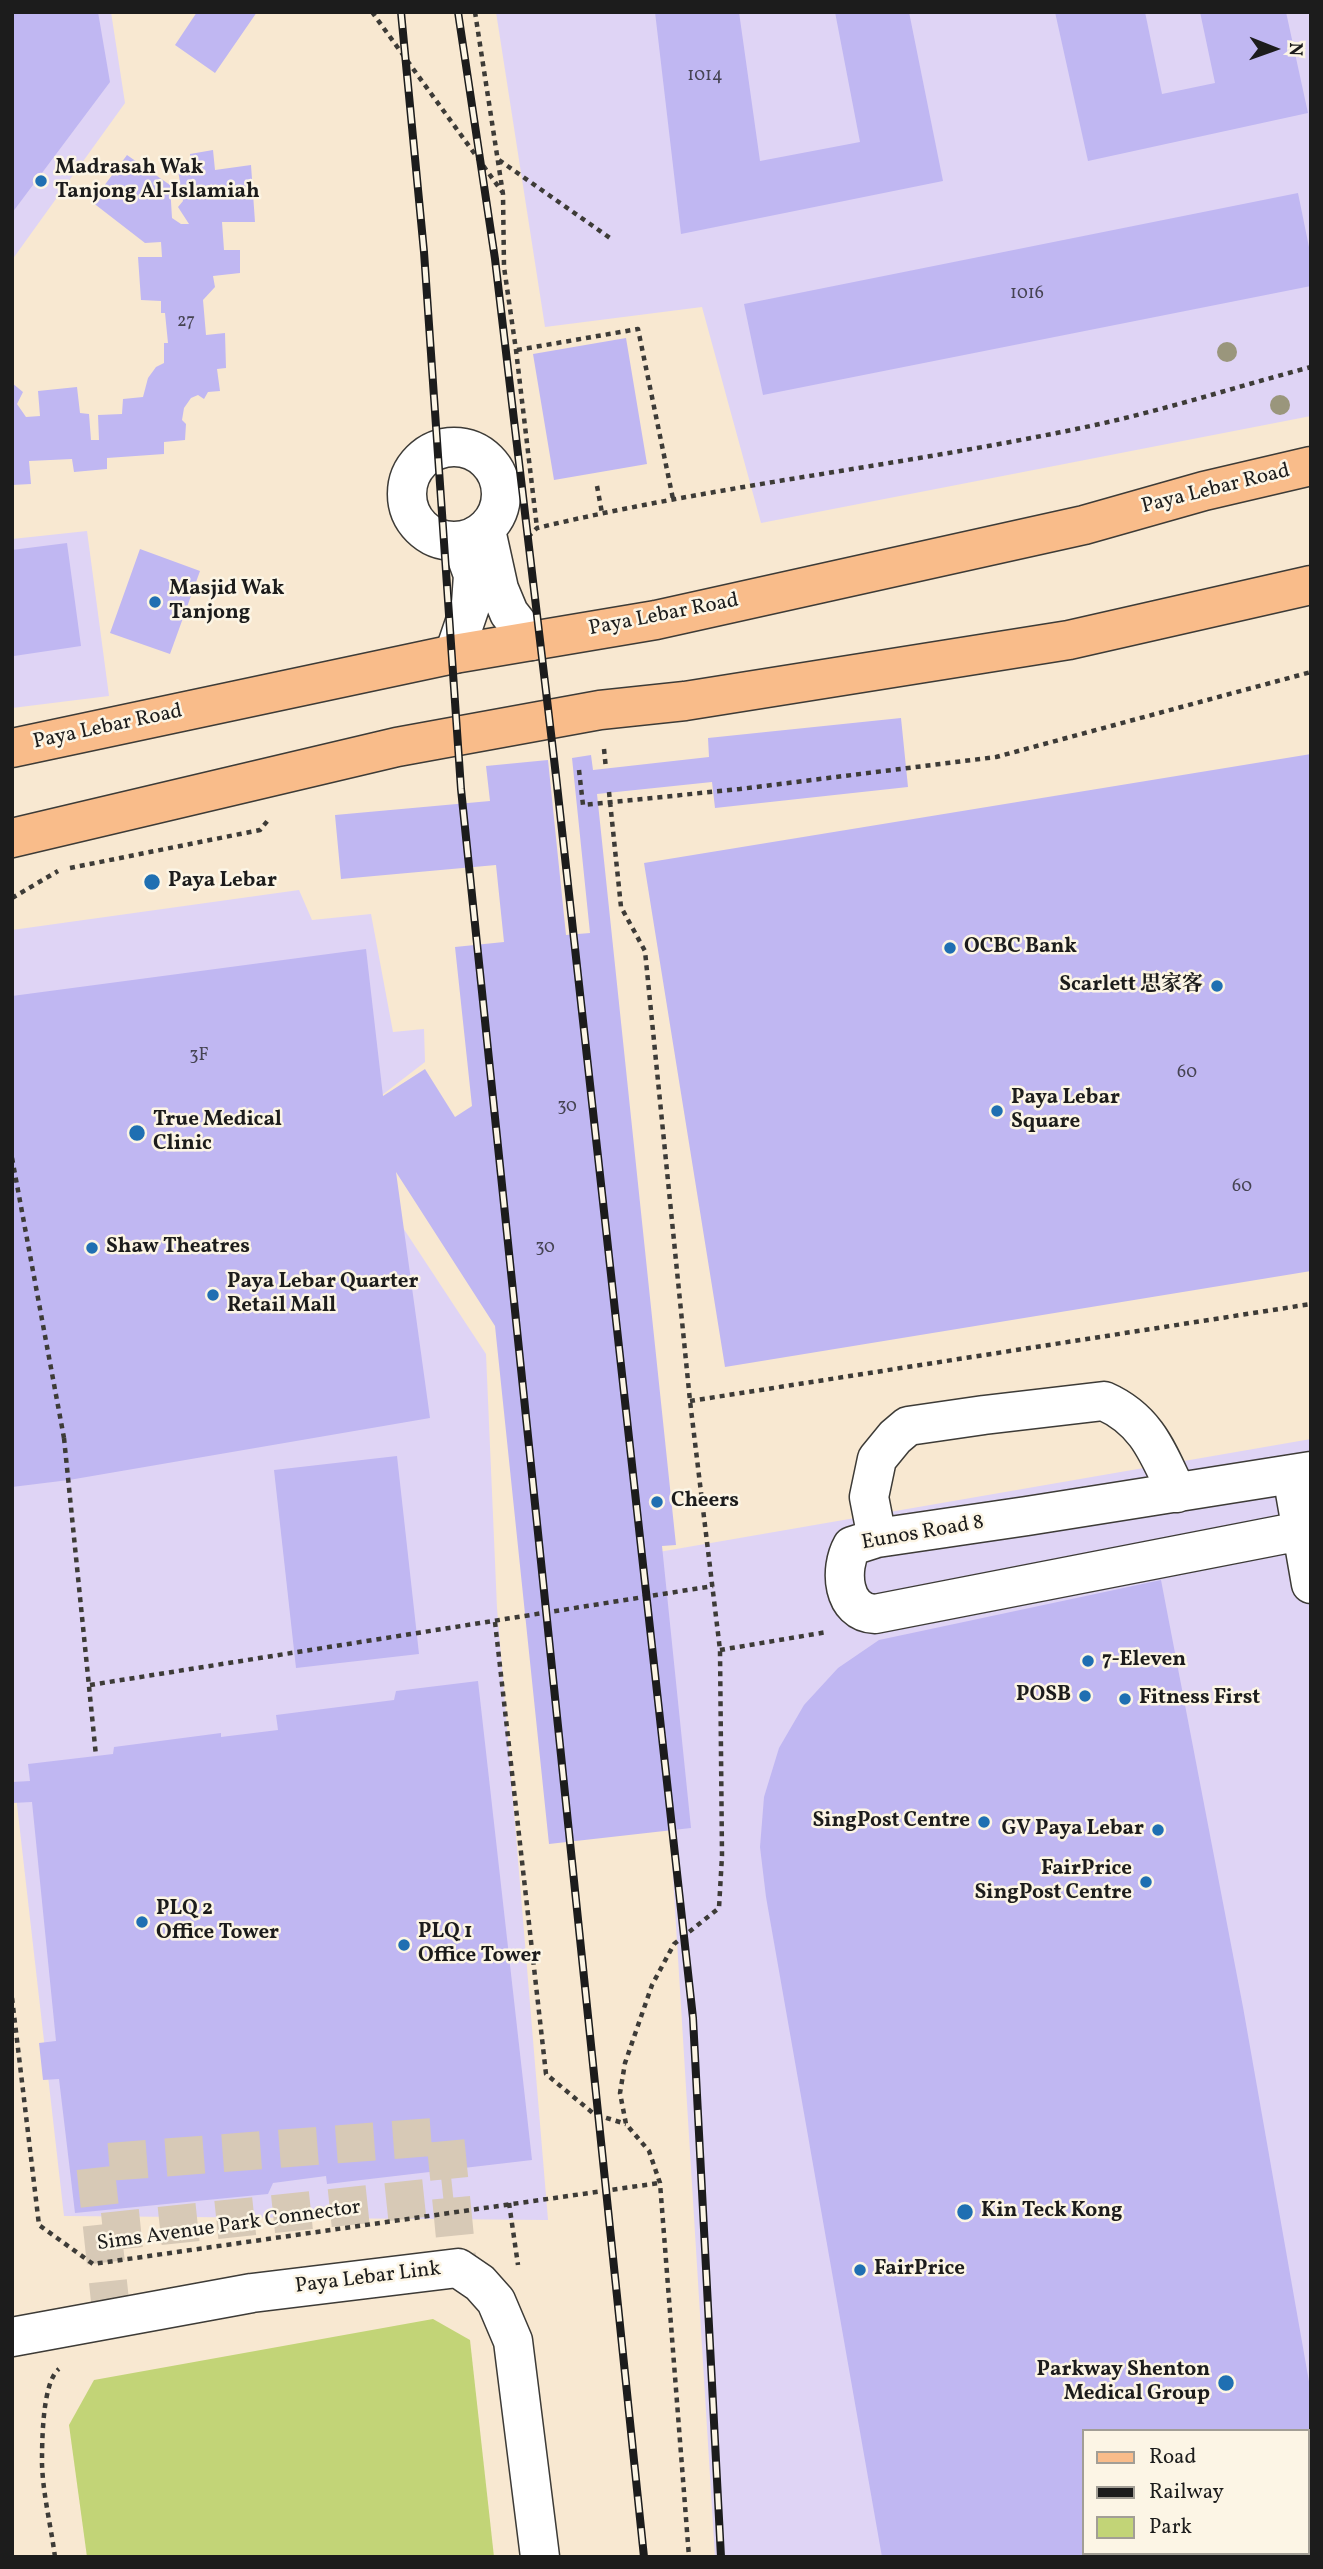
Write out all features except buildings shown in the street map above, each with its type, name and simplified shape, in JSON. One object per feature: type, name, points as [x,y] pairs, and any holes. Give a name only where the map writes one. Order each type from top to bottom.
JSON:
[{"type":"main road","name":"Paya Lebar Road","points":[[12,748],[454,654],[656,620],[1084,525],[1204,491],[1311,466]]},
{"type":"main road","points":[[12,859],[30,834],[411,745],[600,710],[685,701],[1069,640],[1311,585]]},
{"type":"street","points":[[454,654],[471,604],[474,536],[509,613],[531,641]]},
{"type":"street","points":[[877,1538],[869,1497],[877,1459],[908,1426],[1104,1401],[1120,1408],[1139,1423],[1155,1445],[1177,1493]]},
{"type":"street","points":[[1302,1473],[1311,1584]]},
{"type":"street","name":"Eunos Road 8","points":[[1302,1473],[877,1538],[852,1546],[845,1558],[843,1570],[850,1599],[861,1612],[867,1614],[1307,1530]]},
{"type":"street","name":"Paya Lebar Link","points":[[12,2337],[252,2293],[458,2268],[480,2283],[496,2301],[513,2341],[540,2557]]},
{"type":"path","points":[[372,12],[503,194]]},
{"type":"path","points":[[475,12],[503,194],[504,267],[537,528],[673,499],[807,478],[1097,425],[1311,367]]},
{"type":"path","points":[[498,160],[610,238]]},
{"type":"path","points":[[516,350],[638,329],[673,499]]},
{"type":"path","points":[[597,486],[601,513]]},
{"type":"path","points":[[579,770],[583,805],[996,757],[1311,672]]},
{"type":"path","points":[[609,792],[621,908],[645,951],[690,1401],[720,1650],[722,1856],[719,1908],[674,1944],[652,1985],[625,2063],[620,2093],[626,2124],[649,2151],[660,2183],[689,2557]]},
{"type":"path","points":[[12,898],[55,871],[260,830],[276,810]]},
{"type":"path","points":[[12,1158],[64,1438],[96,1756]]},
{"type":"path","points":[[690,1401],[1311,1304]]},
{"type":"path","points":[[90,1685],[713,1586]]},
{"type":"path","points":[[495,1622],[546,2074],[594,2114],[626,2124]]},
{"type":"path","name":"Sims Avenue Park Connector","points":[[12,1998],[39,2225],[93,2264],[660,2183]]},
{"type":"path","points":[[55,2557],[42,2465],[46,2403],[54,2372],[63,2366]]},
{"type":"shaded area","name":"Madrasah Wak Tanjong Al-Islamiah","points":[[12,12],[111,12],[125,103],[12,260]]},
{"type":"shaded area","points":[[496,12],[1311,12],[1311,416],[761,523],[702,307],[545,327]]},
{"type":"shaded area","points":[[87,531],[109,696],[12,708],[12,539]]},
{"type":"shaded area","points":[[299,890],[312,920],[371,914],[393,1032],[424,1029],[425,1062],[338,1129],[486,1354],[497,1608],[548,2220],[64,2216],[12,1761],[12,930]]},
{"type":"shaded area","points":[[1311,1439],[1311,2557],[715,2557],[653,1553]]},
{"type":"green space","points":[[433,2319],[470,2340],[494,2557],[87,2557],[69,2425],[94,2380]]},
{"type":"tunnel","points":[[112,2319],[95,2163],[445,2136],[458,2268]]},
{"type":"tunnel","points":[[103,2232],[453,2195]]},
{"type":"railway","points":[[401,12],[424,252],[461,789],[644,2557]]},
{"type":"railway","points":[[458,12],[495,259],[556,776],[693,2018],[721,2557]]},
{"type":"place","name":"Madrasah Wak Tanjong Al-Islamiah","points":[[41,181]]},
{"type":"place","name":"Masjid Wak Tanjong","points":[[155,602]]},
{"type":"place","name":"Paya Lebar","points":[[152,882]]},
{"type":"place","name":"OCBC Bank","points":[[950,948]]},
{"type":"place","name":"Scarlett 思家客","points":[[1217,986]]},
{"type":"place","name":"Paya Lebar Square","points":[[997,1111]]},
{"type":"place","name":"True Medical Clinic","points":[[137,1133]]},
{"type":"place","name":"Shaw Theatres","points":[[92,1248]]},
{"type":"place","name":"Paya Lebar Quarter Retail Mall","points":[[213,1295]]},
{"type":"place","name":"Cheers","points":[[657,1502]]},
{"type":"place","name":"7-Eleven","points":[[1088,1661]]},
{"type":"place","name":"POSB","points":[[1085,1696]]},
{"type":"place","name":"Fitness First","points":[[1125,1699]]},
{"type":"place","name":"SingPost Centre","points":[[984,1822]]},
{"type":"place","name":"GV Paya Lebar","points":[[1158,1830]]},
{"type":"place","name":"FairPrice SingPost Centre","points":[[1146,1882]]},
{"type":"place","name":"PLQ 2 Office Tower","points":[[142,1922]]},
{"type":"place","name":"PLQ 1 Office Tower","points":[[404,1945]]},
{"type":"place","name":"Kin Teck Kong","points":[[965,2212]]},
{"type":"place","name":"FairPrice","points":[[860,2270]]},
{"type":"place","name":"Parkway Shenton Medical Group","points":[[1226,2383]]}]
